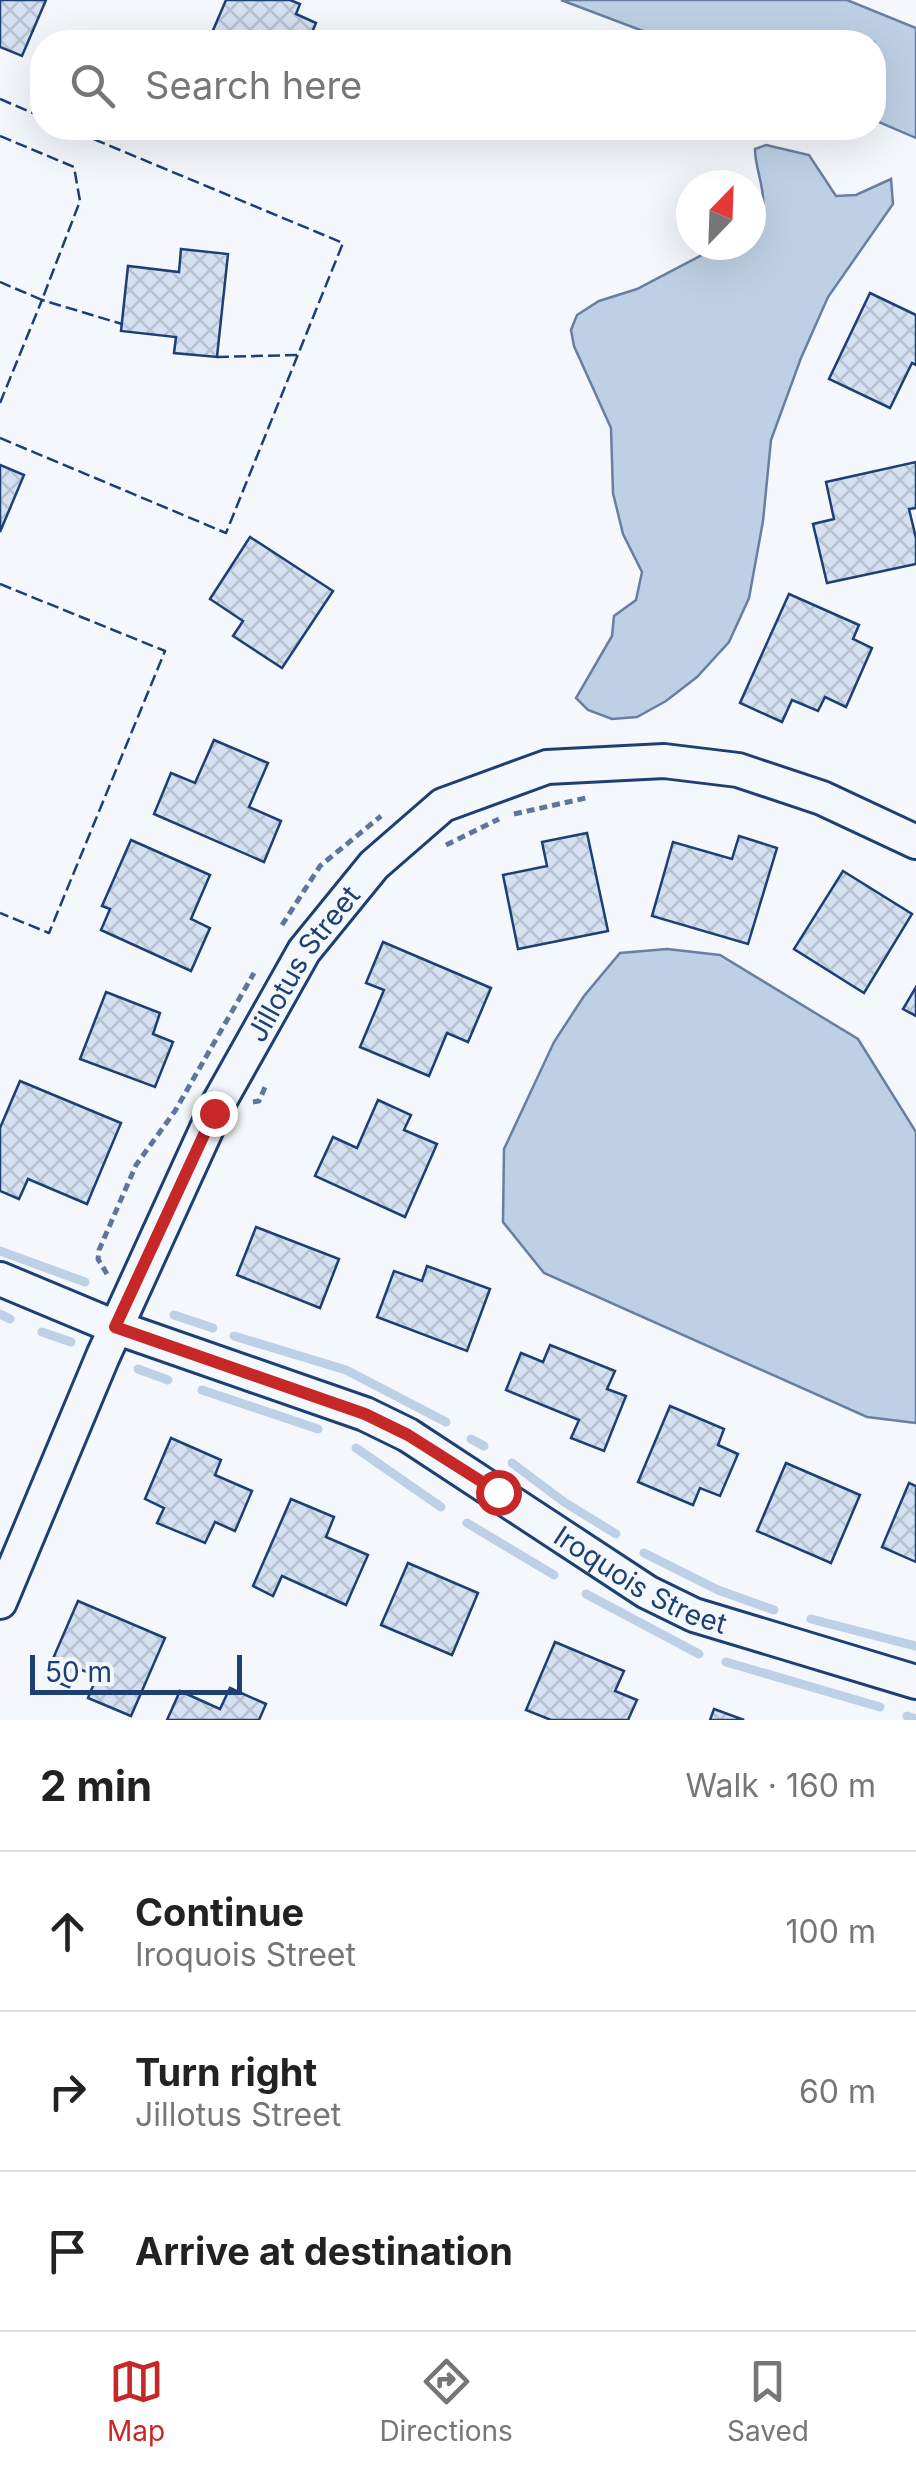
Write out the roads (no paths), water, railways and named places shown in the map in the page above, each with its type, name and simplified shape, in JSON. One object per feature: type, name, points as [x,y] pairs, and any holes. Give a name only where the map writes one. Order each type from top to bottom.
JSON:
[{"type":"street","name":"Jillotus Street","points":[[0,1602],[121,1313],[218,1104],[304,951],[374,864],[444,806],[547,767],[682,763],[738,770],[805,792],[916,842]]},
{"type":"street","name":"Iroquois Street","points":[[0,1278],[121,1313],[365,1414],[408,1435],[647,1592],[694,1614],[916,1682]]},
{"type":"water","points":[[561,0],[847,0],[916,28],[916,138],[886,125],[886,30],[640,30]]},
{"type":"water","points":[[766,145],[809,155],[836,196],[856,195],[891,179],[893,204],[828,297],[801,358],[771,440],[763,521],[749,598],[729,642],[697,677],[666,701],[637,717],[612,719],[588,710],[576,698],[612,636],[614,616],[636,600],[642,572],[623,534],[613,493],[611,428],[574,346],[571,330],[577,315],[599,301],[637,289],[692,260],[766,260],[766,170],[758,170],[755,149]]},
{"type":"water","points":[[667,949],[720,955],[858,1039],[916,1132],[916,1423],[867,1417],[544,1273],[503,1222],[504,1149],[554,1042],[584,996],[620,953]]},
{"type":"waterway","points":[[0,1251],[85,1282]]},
{"type":"waterway","points":[[0,1314],[10,1319]]},
{"type":"waterway","points":[[174,1315],[213,1328]]},
{"type":"waterway","points":[[42,1332],[71,1342]]},
{"type":"waterway","points":[[234,1336],[346,1370],[446,1422]]},
{"type":"waterway","points":[[138,1369],[168,1380]]},
{"type":"waterway","points":[[202,1390],[318,1429]]},
{"type":"waterway","points":[[471,1439],[484,1446]]},
{"type":"waterway","points":[[356,1448],[441,1507]]},
{"type":"waterway","points":[[512,1463],[616,1534]]},
{"type":"waterway","points":[[467,1523],[554,1575]]},
{"type":"waterway","points":[[644,1553],[718,1590],[774,1610]]},
{"type":"waterway","points":[[586,1594],[699,1654]]},
{"type":"waterway","points":[[811,1619],[915,1646]]},
{"type":"waterway","points":[[726,1662],[880,1707]]},
{"type":"waterway","points":[[907,1716],[916,1719]]}]
